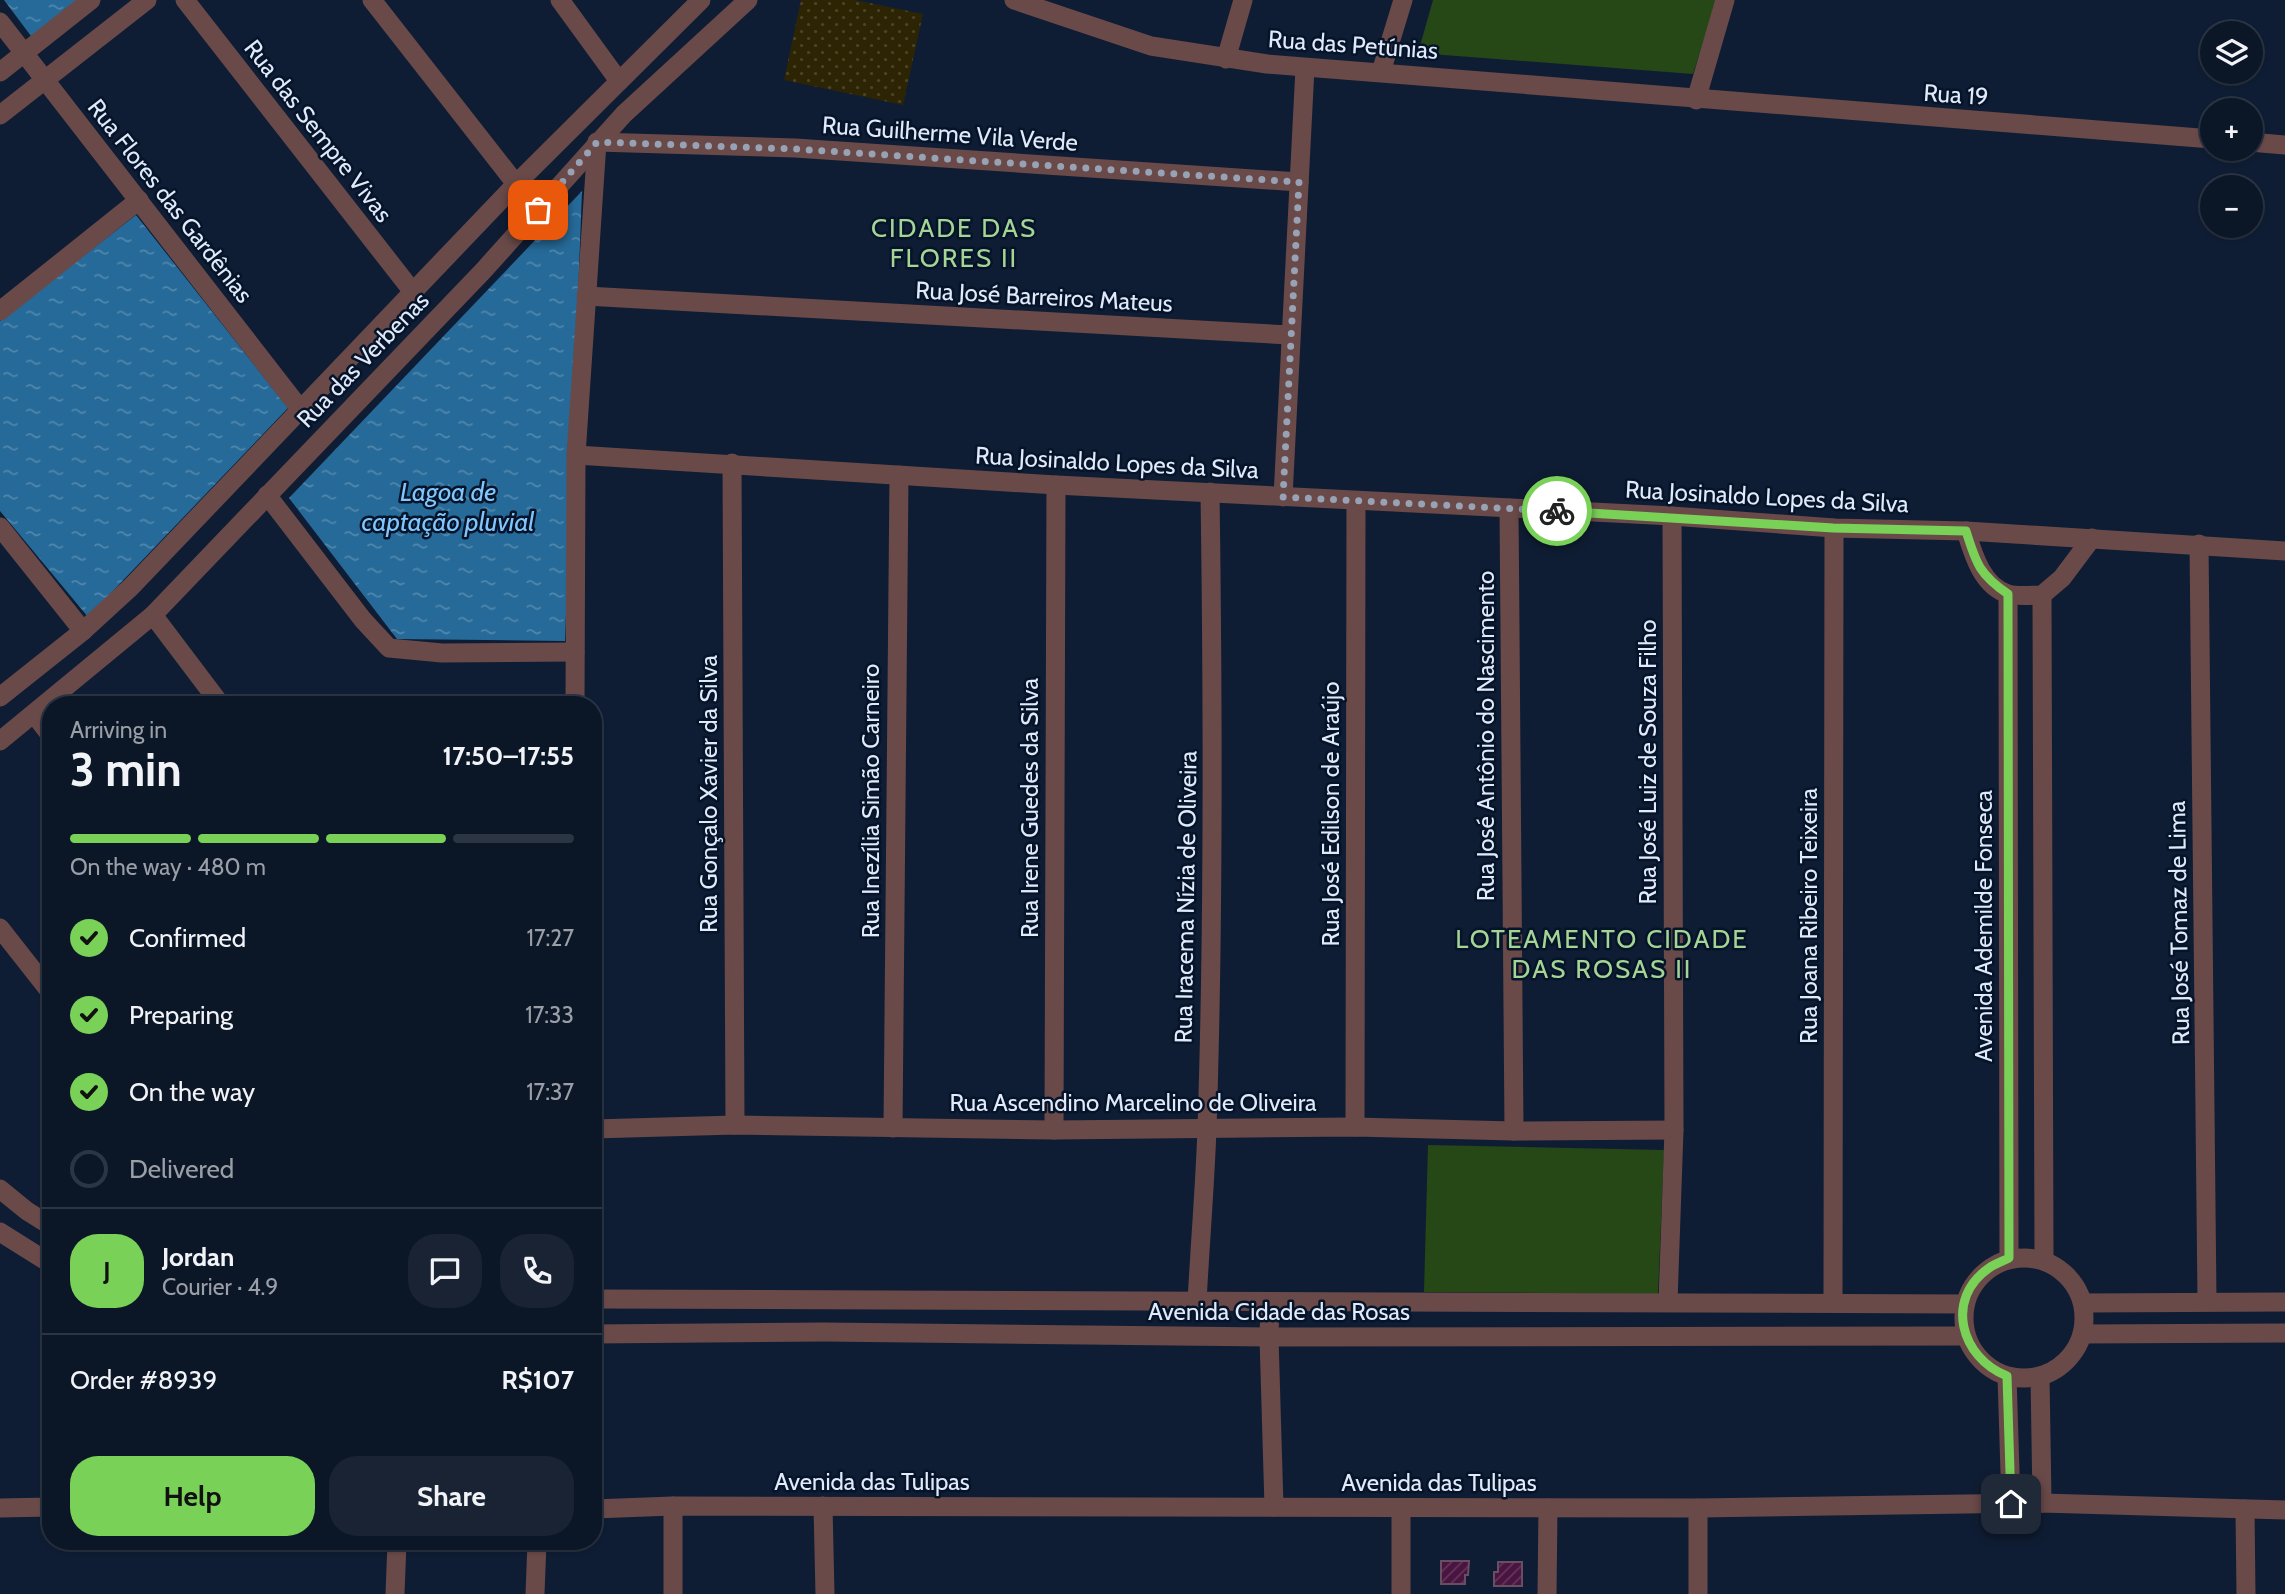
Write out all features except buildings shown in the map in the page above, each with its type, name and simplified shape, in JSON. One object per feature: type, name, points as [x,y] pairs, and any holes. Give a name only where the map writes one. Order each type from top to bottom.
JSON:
[{"type":"street","points":[[0,72],[91,0]]},
{"type":"street","points":[[0,115],[147,0]]},
{"type":"street","name":"Rua das Sempre Vivas","points":[[185,0],[413,292]]},
{"type":"street","points":[[372,0],[516,184]]},
{"type":"street","points":[[560,0],[620,81]]},
{"type":"street","name":"Rua das Verbenas","points":[[0,697],[83,631],[131,587],[516,184],[701,0]]},
{"type":"street","name":"Rua das Verbenas","points":[[56,696],[153,615],[483,271],[624,114],[748,0]]},
{"type":"street","name":"Rua das Petúnias","points":[[1014,0],[1057,7],[1151,46],[1226,59],[1305,68],[1381,72],[1696,100]]},
{"type":"street","points":[[1226,59],[1243,0]]},
{"type":"street","points":[[1381,72],[1403,0]]},
{"type":"street","points":[[1696,100],[1725,0]]},
{"type":"street","name":"Rua Flores das Gardênias","points":[[0,22],[301,410]]},
{"type":"street","points":[[1283,497],[1305,68]]},
{"type":"street","name":"Rua 19","points":[[1696,100],[2200,138]]},
{"type":"street","points":[[575,696],[576,455],[597,142],[578,121]]},
{"type":"street","name":"Rua Guilherme Vila Verde","points":[[597,142],[795,149],[1299,182]]},
{"type":"street","points":[[2263,143],[2285,145]]},
{"type":"street","points":[[0,312],[139,200]]},
{"type":"street","name":"Rua José Barreiros Mateus","points":[[586,296],[1290,335]]},
{"type":"street","name":"Rua Josinaldo Lopes da Silva","points":[[576,455],[1056,485],[1672,516],[1833,528],[1966,531],[2285,551]]},
{"type":"street","name":"Rua Gonçalo Xavier da Silva","points":[[732,463],[735,1125]]},
{"type":"street","name":"Rua Inezília Simão Carneiro","points":[[893,1128],[899,475]]},
{"type":"street","name":"Rua Irene Guedes da Silva","points":[[1054,1130],[1056,485]]},
{"type":"street","name":"Rua Iracema Nízia de Oliveira","points":[[1197,1302],[1207,1129],[1213,731],[1210,492]]},
{"type":"street","points":[[267,495],[363,620],[389,648],[442,653],[575,652]]},
{"type":"street","name":"Rua José Edilson de Araújo","points":[[1355,1127],[1356,501]]},
{"type":"street","name":"Rua José Antônio do Nascimento","points":[[1509,508],[1514,1131]]},
{"type":"street","name":"Rua José Luiz de Souza Filho","points":[[1668,1302],[1674,1130],[1672,516]]},
{"type":"street","points":[[0,527],[83,631]]},
{"type":"street","name":"Rua Joana Ribeiro Teixeira","points":[[1833,528],[1833,1303]]},
{"type":"street","points":[[1966,531],[1981,571],[2008,594],[2042,595],[2062,578],[2092,538]]},
{"type":"street","name":"Rua José Tomaz de Lima","points":[[2199,544],[2207,1301]]},
{"type":"street","name":"Avenida Ademilde Fonseca","points":[[2008,594],[2009,1258]]},
{"type":"street","points":[[2042,595],[2044,1260]]},
{"type":"street","points":[[153,615],[214,696]]},
{"type":"street","name":"Rua das Verbenas","points":[[0,741],[42,707]]},
{"type":"street","points":[[34,714],[42,724]]},
{"type":"street","points":[[0,928],[42,982]]},
{"type":"street","name":"Rua Ascendino Marcelino de Oliveira","points":[[602,1129],[735,1125],[1054,1130],[1355,1127],[1514,1131],[1674,1130]]},
{"type":"street","points":[[0,1189],[42,1221]]},
{"type":"street","points":[[2,1236],[42,1259]]},
{"type":"street","points":[[2009,1258],[2044,1260],[2069,1276],[2077,1289],[2084,1318],[2082,1334],[2076,1348],[2067,1361],[2040,1376],[2023,1379],[1993,1371],[1981,1362],[1965,1336],[1965,1304],[1973,1284],[1989,1268],[2009,1258]]},
{"type":"street","name":"Avenida Cidade das Rosas","points":[[602,1299],[1965,1304]]},
{"type":"street","points":[[1270,1302],[1274,1507]]},
{"type":"street","points":[[2082,1303],[2285,1302]]},
{"type":"street","name":"Avenida Cidade das Rosas","points":[[602,1334],[797,1332],[1269,1337],[1965,1336]]},
{"type":"street","points":[[2082,1334],[2285,1333]]},
{"type":"street","points":[[2007,1376],[2011,1504]]},
{"type":"street","points":[[2040,1376],[2042,1503]]},
{"type":"street","name":"Avenida das Tulipas","points":[[602,1509],[673,1506],[1698,1508],[2042,1503],[2285,1510]]},
{"type":"street","points":[[673,1506],[673,1594]]},
{"type":"street","points":[[823,1506],[825,1594]]},
{"type":"street","points":[[0,1507],[42,1507]]},
{"type":"street","points":[[1401,1508],[1401,1594]]},
{"type":"street","points":[[1548,1508],[1548,1594]]},
{"type":"street","points":[[1698,1508],[1698,1594]]},
{"type":"street","points":[[2245,1510],[2246,1594]]},
{"type":"street","points":[[395,1594],[397,1550]]},
{"type":"street","points":[[535,1594],[537,1550]]},
{"type":"sand","points":[[801,0],[855,0],[923,14],[903,105],[784,80]]},
{"type":"green space","points":[[1433,0],[1717,0],[1693,74],[1418,53]]},
{"type":"green space","points":[[1428,1145],[1664,1150],[1658,1294],[1424,1292]]},
{"type":"water","points":[[4,0],[84,0],[34,40]]},
{"type":"water","name":"Lagoa de captação pluvial","points":[[582,191],[565,641],[397,639],[289,498]]},
{"type":"water","points":[[136,215],[288,408],[88,617],[0,511],[0,321]]},
{"type":"way so far","points":[[538,210],[597,142],[795,149],[1299,182],[1283,497],[1557,511]]},
{"type":"district","name":"CIDADE DAS FLORES II","points":[[954,243]]},
{"type":"district","name":"LOTEAMENTO CIDADE DAS ROSAS II","points":[[1602,954]]},
{"type":"route","points":[[1557,511],[1833,528],[1966,531],[1981,571],[2008,594],[2009,1258],[1989,1268],[1973,1284],[1965,1304],[1963,1320],[1965,1336],[1981,1362],[1993,1371],[2007,1376],[2011,1504]]}]
